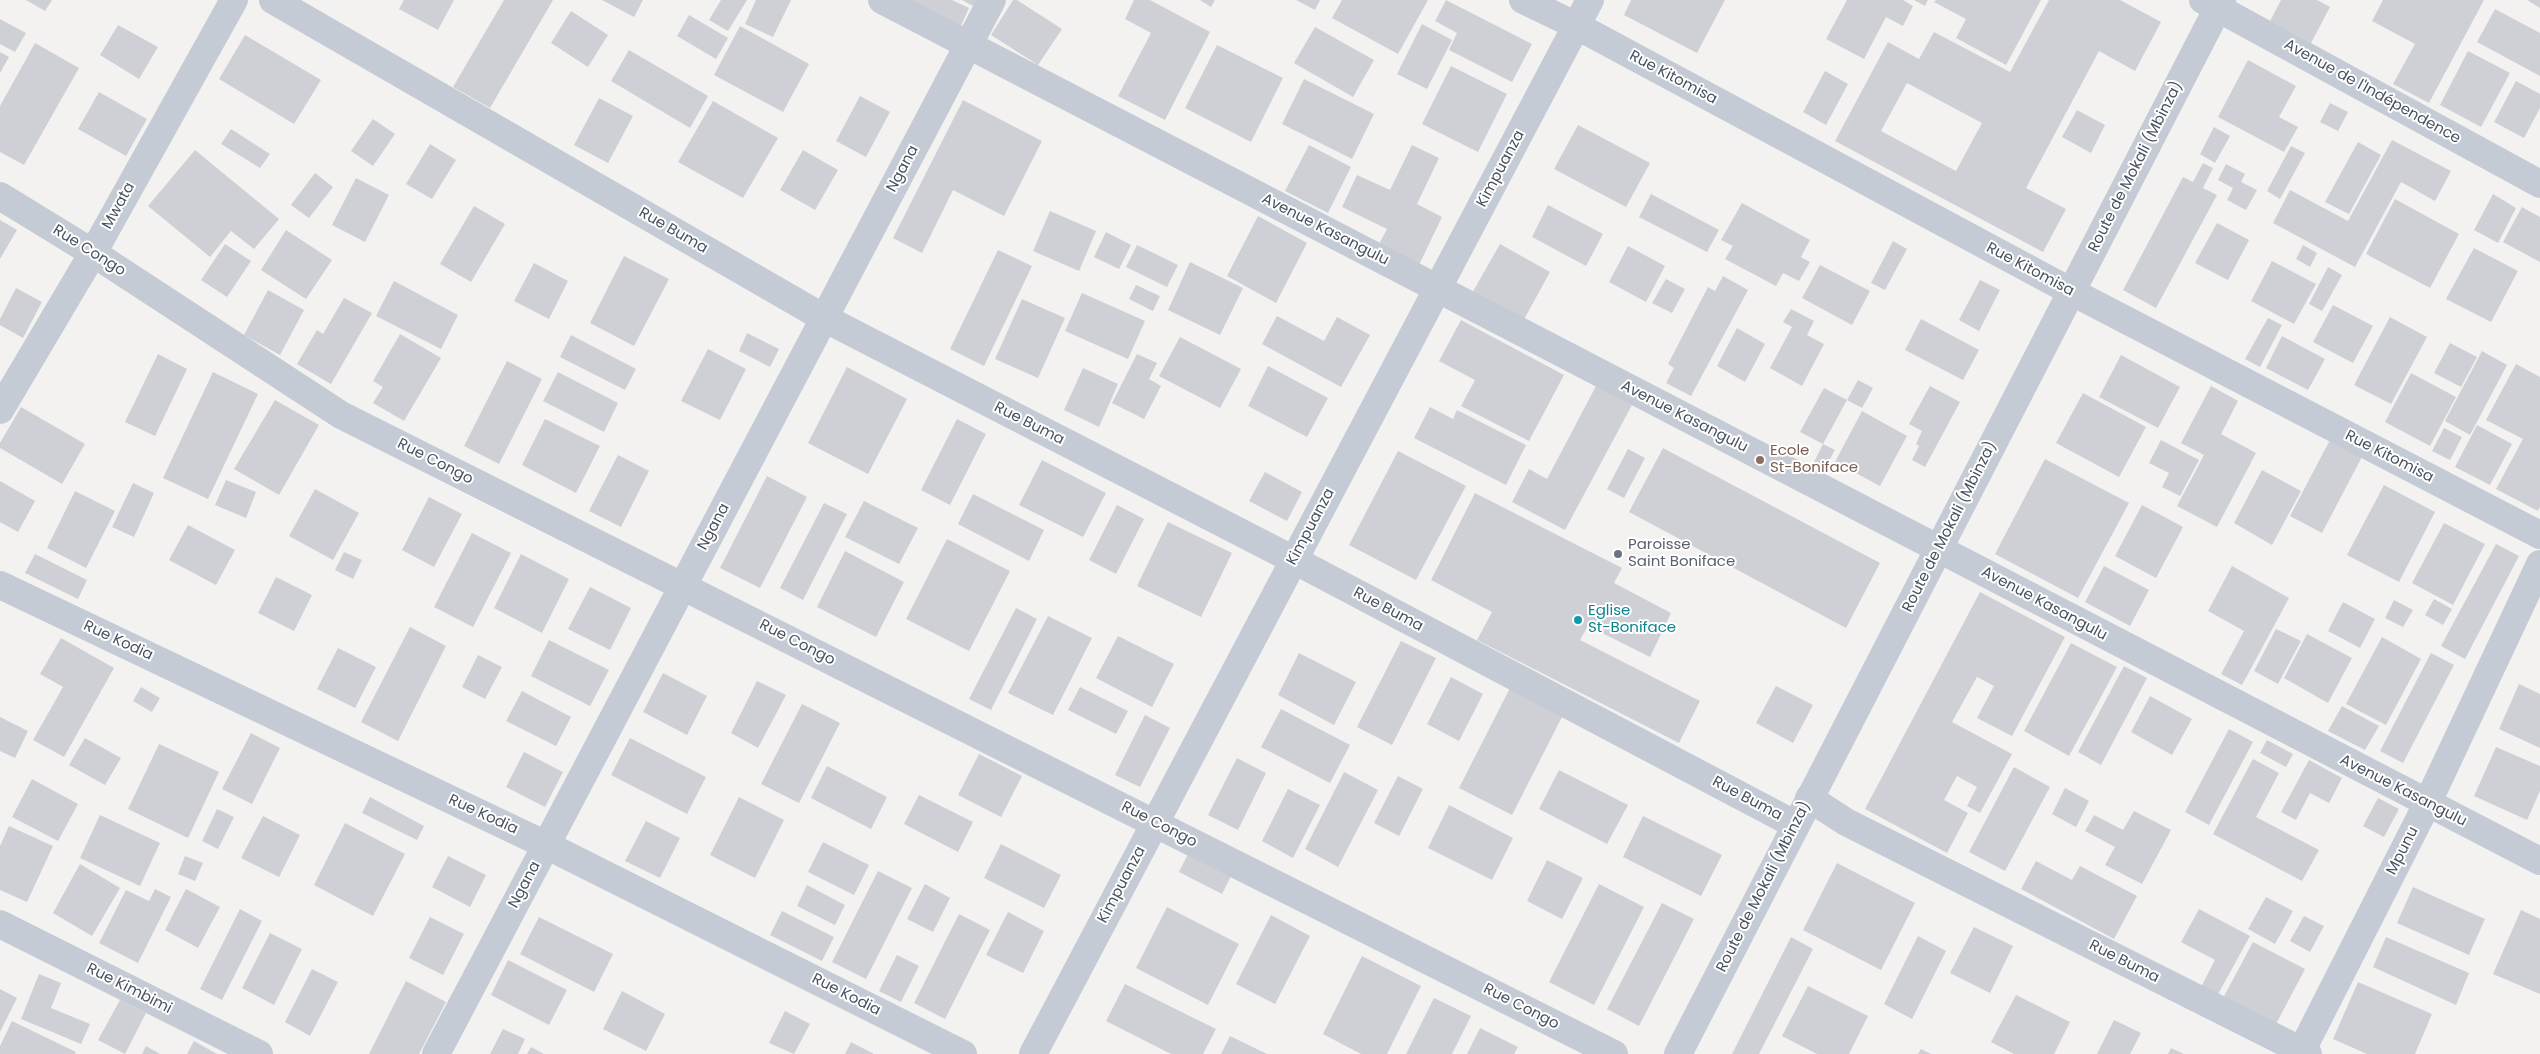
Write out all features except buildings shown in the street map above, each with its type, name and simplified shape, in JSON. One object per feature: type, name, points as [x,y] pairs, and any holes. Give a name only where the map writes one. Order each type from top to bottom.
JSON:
[{"type":"street","name":"Mwata","points":[[0,410],[93,253],[234,0]]},
{"type":"street","name":"Rue Buma","points":[[274,0],[824,318],[1294,560],[1796,825]]},
{"type":"street","name":"Avenue Kasangulu","points":[[882,0],[2540,861]]},
{"type":"street","name":"Ngana","points":[[436,1054],[992,0]]},
{"type":"street","name":"Rue Kitomisa","points":[[1523,0],[1576,26],[2072,292],[2540,535]]},
{"type":"street","name":"Kimpuanza","points":[[1033,1054],[1590,0]]},
{"type":"street","name":"Avenue de l'Indépendence","points":[[2214,2],[2540,184]]},
{"type":"street","name":"Route de Mokali (Mbinza)","points":[[1678,1054],[2072,292],[2214,2]]},
{"type":"street","name":"Rue Congo","points":[[0,196],[93,253],[341,415],[1614,1054]]},
{"type":"street","name":"Mpunu","points":[[2303,1053],[2427,804],[2540,564]]},
{"type":"street","name":"Rue Kodia","points":[[0,585],[546,845],[963,1054]]},
{"type":"street","name":"Rue Buma","points":[[1809,798],[1846,822],[2303,1053]]},
{"type":"street","name":"Rue Kimbimi","points":[[0,924],[259,1054]]},
{"type":"place","name":"Ecole St-Boniface","points":[[1760,460]]},
{"type":"place","name":"Paroisse Saint Boniface","points":[[1618,554]]},
{"type":"place","name":"Eglise St-Boniface","points":[[1578,620]]}]
